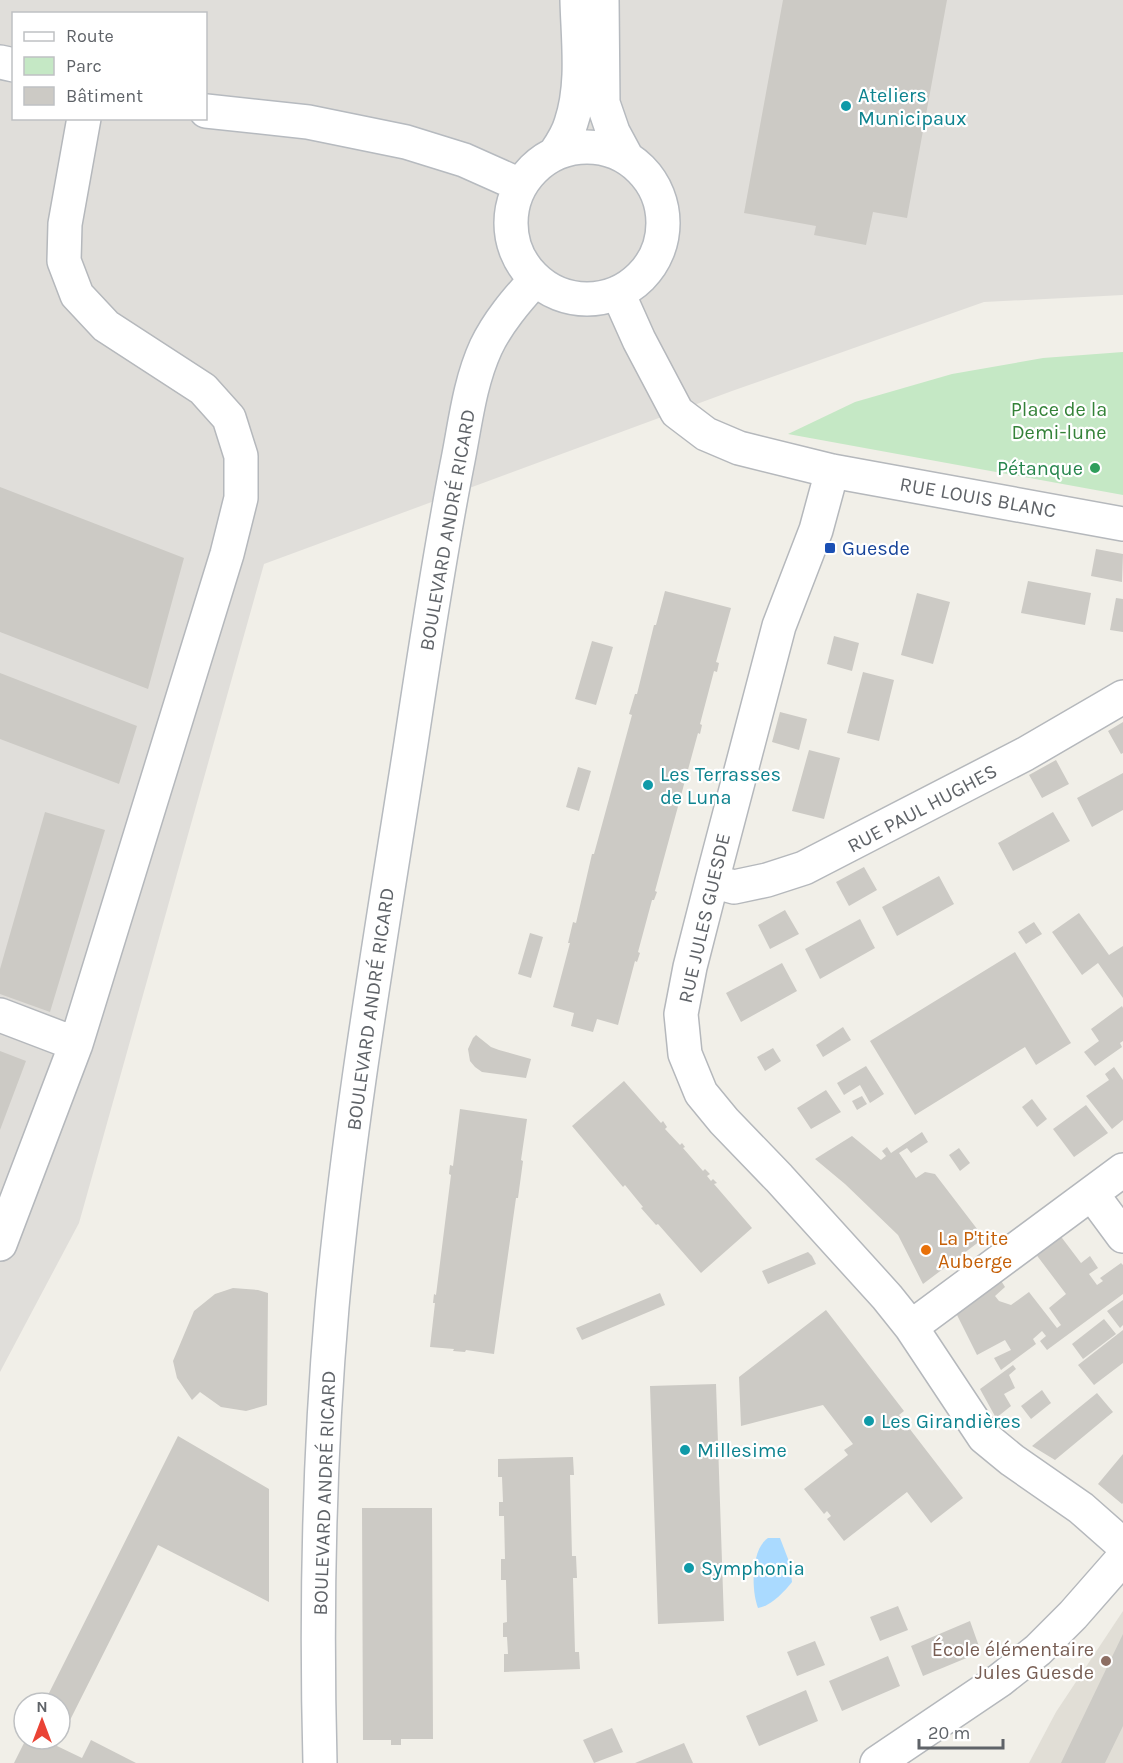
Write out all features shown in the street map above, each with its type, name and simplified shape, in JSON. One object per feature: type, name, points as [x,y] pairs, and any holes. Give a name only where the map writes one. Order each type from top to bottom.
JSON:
[{"type":"street","points":[[556,152],[568,132],[576,102],[577,0]]},
{"type":"street","points":[[602,0],[603,104],[613,132],[627,158]]},
{"type":"street","points":[[207,89],[308,122]]},
{"type":"street","points":[[207,111],[308,122],[406,142],[464,160],[520,185]]},
{"type":"street","points":[[0,1244],[76,1044],[227,554],[241,498],[241,456],[229,418],[203,389],[106,326],[77,295],[64,261],[65,224],[84,120]]},
{"type":"street","points":[[574,147],[610,150],[627,158],[645,173],[657,193],[663,216],[661,240],[653,262],[638,280],[618,293],[597,299],[574,299],[554,292],[535,280],[519,260],[511,236],[511,210],[520,185],[529,172],[556,152],[574,147]]},
{"type":"street","name":"BOULEVARD ANDRÉ RICARD","points":[[320,1763],[319,1594],[323,1450],[332,1308],[356,1100],[433,594],[468,406],[477,370],[487,345],[514,303],[535,280]]},
{"type":"street","points":[[618,293],[677,412],[706,434],[739,448],[832,471]]},
{"type":"street","name":"RUE LOUIS BLANC","points":[[832,471],[1123,524]]},
{"type":"street","name":"RUE JULES GUESDE","points":[[832,471],[816,530],[779,626],[690,967],[681,1014],[685,1054],[701,1093],[724,1121],[866,1272],[911,1327],[984,1437],[1012,1460],[1081,1508],[1123,1545]]},
{"type":"street","name":"RUE PAUL HUGHES","points":[[712,881],[734,887],[767,880],[804,868],[1025,754],[1123,697]]},
{"type":"street","points":[[0,1015],[76,1044]]},
{"type":"street","points":[[911,1327],[1123,1170]]},
{"type":"street","points":[[1092,1194],[1123,1236]]},
{"type":"street","points":[[877,1763],[1000,1680],[1038,1650],[1073,1615],[1123,1558]]},
{"type":"shaded area","points":[[0,0],[1123,0],[1123,295],[984,302],[732,391],[264,564],[79,1223],[0,1372]]},
{"type":"shaded area","name":"École élémentaire Jules Guesde","points":[[1123,1611],[1123,1763],[1029,1763],[1056,1712]]},
{"type":"green space","name":"Place de la Demi-lune","points":[[1123,352],[1123,495],[788,434],[855,402],[952,374],[1043,358]]},
{"type":"water","points":[[768,1538],[780,1538],[790,1564],[792,1582],[772,1602],[758,1608],[754,1591],[754,1570],[758,1551]]},
{"type":"building","name":"Ateliers Municipaux","points":[[783,0],[947,0],[907,218],[873,212],[866,245],[814,235],[816,226],[744,213]]},
{"type":"building","points":[[0,487],[184,558],[148,689],[0,632]]},
{"type":"building","points":[[1096,549],[1123,554],[1122,582],[1091,576]]},
{"type":"building","points":[[1028,581],[1091,593],[1085,625],[1021,613]]},
{"type":"building","name":"Les Terrasses de Luna","points":[[665,591],[731,608],[716,662],[719,663],[717,672],[714,671],[700,724],[702,725],[700,734],[698,733],[655,891],[657,892],[652,900],[638,952],[640,953],[637,962],[635,961],[618,1025],[597,1019],[593,1032],[571,1026],[574,1013],[553,1007],[570,943],[568,943],[573,922],[576,923],[592,854],[594,854],[632,715],[629,714],[635,694],[637,694]]},
{"type":"building","points":[[917,593],[950,602],[933,664],[901,655]]},
{"type":"building","points":[[1116,598],[1123,599],[1123,632],[1110,630]]},
{"type":"building","points":[[834,636],[859,643],[852,671],[827,664]]},
{"type":"building","points":[[592,641],[613,647],[596,705],[575,699]]},
{"type":"building","points":[[863,672],[894,680],[879,741],[847,733]]},
{"type":"building","points":[[0,673],[137,726],[119,784],[0,739]]},
{"type":"building","points":[[780,712],[807,719],[799,750],[772,742]]},
{"type":"building","points":[[1123,722],[1123,753],[1121,754],[1108,731]]},
{"type":"building","points":[[809,750],[840,758],[824,819],[792,811]]},
{"type":"building","points":[[1056,760],[1069,784],[1042,798],[1029,775]]},
{"type":"building","points":[[578,767],[591,771],[579,811],[566,807]]},
{"type":"building","points":[[1123,773],[1123,810],[1092,827],[1077,798]]},
{"type":"building","points":[[45,812],[105,830],[50,1012],[0,994],[0,969]]},
{"type":"building","points":[[1053,812],[1070,841],[1013,871],[998,843]]},
{"type":"building","points":[[864,867],[877,890],[849,906],[836,882]]},
{"type":"building","points":[[939,876],[954,904],[897,936],[882,907]]},
{"type":"building","points":[[785,910],[799,934],[770,949],[758,925]]},
{"type":"building","points":[[1079,913],[1109,955],[1123,946],[1123,998],[1098,963],[1082,975],[1052,932]]},
{"type":"building","points":[[860,919],[875,948],[820,979],[805,949]]},
{"type":"building","points":[[1034,922],[1042,934],[1026,944],[1018,932]]},
{"type":"building","points":[[530,933],[543,937],[531,978],[518,974]]},
{"type":"building","points":[[1015,952],[1071,1043],[1036,1065],[1025,1047],[915,1115],[870,1041]]},
{"type":"building","points":[[782,963],[797,991],[741,1022],[726,993]]},
{"type":"building","points":[[1122,1006],[1123,1041],[1120,1043],[1122,1047],[1095,1066],[1084,1052],[1099,1041],[1091,1029]]},
{"type":"building","points":[[843,1027],[851,1040],[823,1057],[816,1045]]},
{"type":"building","points":[[476,1035],[491,1047],[531,1059],[526,1078],[482,1072],[475,1067],[470,1061],[468,1049]]},
{"type":"building","points":[[773,1048],[781,1061],[765,1071],[757,1057]]},
{"type":"building","points":[[0,1051],[26,1061],[0,1130]]},
{"type":"building","points":[[866,1066],[884,1094],[870,1103],[860,1085],[844,1095],[837,1083]]},
{"type":"building","points":[[1114,1067],[1123,1080],[1123,1120],[1112,1129],[1086,1096],[1109,1080],[1105,1074]]},
{"type":"building","points":[[624,1081],[661,1123],[663,1121],[667,1127],[665,1129],[680,1145],[682,1143],[685,1147],[683,1148],[703,1171],[705,1169],[710,1174],[707,1176],[711,1181],[713,1179],[717,1183],[714,1184],[752,1228],[701,1273],[641,1208],[643,1207],[625,1185],[623,1187],[572,1126]]},
{"type":"building","points":[[826,1090],[841,1112],[811,1129],[797,1108]]},
{"type":"building","points":[[862,1096],[867,1104],[857,1110],[852,1101]]},
{"type":"building","points":[[1032,1099],[1047,1119],[1037,1127],[1022,1107]]},
{"type":"building","points":[[1086,1105],[1108,1133],[1074,1157],[1053,1129]]},
{"type":"building","points":[[460,1109],[527,1119],[518,1198],[516,1198],[494,1354],[430,1347],[434,1294],[436,1295],[451,1175],[449,1174],[450,1165],[453,1166]]},
{"type":"building","points":[[922,1132],[928,1142],[911,1153],[907,1148],[899,1153],[916,1178],[925,1172],[935,1174],[984,1238],[923,1284],[898,1235],[845,1184],[815,1159],[852,1136],[881,1160],[886,1156],[882,1151],[887,1147],[891,1153]]},
{"type":"building","points":[[959,1148],[970,1163],[960,1171],[949,1155]]},
{"type":"building","points":[[1059,1234],[1081,1263],[1090,1256],[1098,1268],[1089,1274],[1097,1285],[1103,1281],[1100,1278],[1121,1263],[1123,1265],[1123,1294],[1047,1350],[1040,1341],[1046,1336],[1042,1331],[1033,1339],[1036,1344],[1001,1370],[994,1358],[1011,1350],[1005,1340],[977,1355],[956,1313],[1000,1279],[1005,1287],[995,1296],[999,1301],[1011,1305],[1029,1292],[1057,1328],[1061,1325],[1049,1308],[1066,1294],[1035,1253]]},
{"type":"building","points":[[808,1252],[816,1264],[768,1284],[762,1271]]},
{"type":"building","points":[[233,1288],[268,1293],[267,1405],[246,1411],[221,1407],[200,1392],[192,1400],[177,1378],[173,1361],[194,1311],[215,1294]]},
{"type":"building","points":[[660,1293],[665,1305],[582,1340],[576,1328]]},
{"type":"building","points":[[1123,1300],[1123,1325],[1120,1328],[1107,1311]]},
{"type":"building","name":"Les Girandières","points":[[826,1310],[904,1411],[899,1415],[963,1498],[931,1523],[907,1492],[844,1541],[827,1519],[831,1516],[827,1511],[824,1514],[804,1489],[848,1455],[844,1450],[853,1444],[823,1405],[741,1426],[739,1377]]},
{"type":"building","points":[[1104,1319],[1116,1334],[1083,1359],[1072,1344]]},
{"type":"building","points":[[1123,1330],[1123,1363],[1094,1385],[1078,1365]]},
{"type":"building","points":[[1013,1365],[1016,1369],[1009,1375],[1015,1388],[1004,1394],[1011,1406],[996,1418],[980,1389]]},
{"type":"building","points":[[716,1384],[724,1621],[658,1624],[650,1386]]},
{"type":"building","points":[[1042,1390],[1051,1403],[1031,1419],[1021,1406]]},
{"type":"building","points":[[1097,1393],[1113,1412],[1055,1460],[1032,1446]]},
{"type":"building","points":[[178,1436],[269,1489],[269,1602],[158,1545],[72,1716],[72,1691],[50,1691]]},
{"type":"building","points":[[1123,1454],[1123,1503],[1122,1504],[1098,1484]]},
{"type":"building","points":[[573,1457],[574,1475],[570,1475],[572,1556],[576,1556],[577,1578],[573,1578],[575,1652],[579,1652],[580,1669],[504,1672],[504,1654],[508,1654],[507,1637],[503,1637],[503,1623],[507,1622],[506,1580],[501,1580],[501,1559],[505,1559],[504,1516],[499,1516],[499,1502],[503,1502],[502,1477],[498,1477],[498,1459]]},
{"type":"building","points":[[362,1508],[432,1508],[433,1739],[401,1739],[401,1745],[391,1745],[391,1740],[363,1740]]},
{"type":"building","points":[[898,1606],[908,1630],[880,1641],[870,1617]]},
{"type":"building","points":[[970,1621],[981,1652],[923,1676],[911,1646]]},
{"type":"building","points":[[1123,1634],[1123,1726],[1105,1763],[1061,1763]]},
{"type":"building","points":[[815,1641],[825,1665],[797,1676],[787,1652]]},
{"type":"building","points":[[888,1656],[900,1686],[842,1711],[829,1681]]},
{"type":"building","points":[[806,1690],[818,1721],[759,1746],[746,1716]]},
{"type":"building","points":[[612,1728],[623,1752],[594,1763],[583,1740]]},
{"type":"building","points":[[91,1740],[136,1763],[14,1763],[20,1751],[67,1751],[82,1758]]},
{"type":"building","points":[[684,1743],[693,1763],[635,1763]]},
{"type":"place","name":"Ateliers Municipaux","points":[[846,106]]},
{"type":"place","name":"Pétanque","points":[[1095,468]]},
{"type":"place","name":"Guesde","points":[[830,548]]},
{"type":"place","name":"Les Terrasses de Luna","points":[[648,785]]},
{"type":"place","name":"La P'tite Auberge","points":[[926,1250]]},
{"type":"place","name":"Les Girandières","points":[[869,1421]]},
{"type":"place","name":"Millesime","points":[[685,1450]]},
{"type":"place","name":"Symphonia","points":[[689,1568]]},
{"type":"place","name":"École élémentaire Jules Guesde","points":[[1106,1661]]}]
